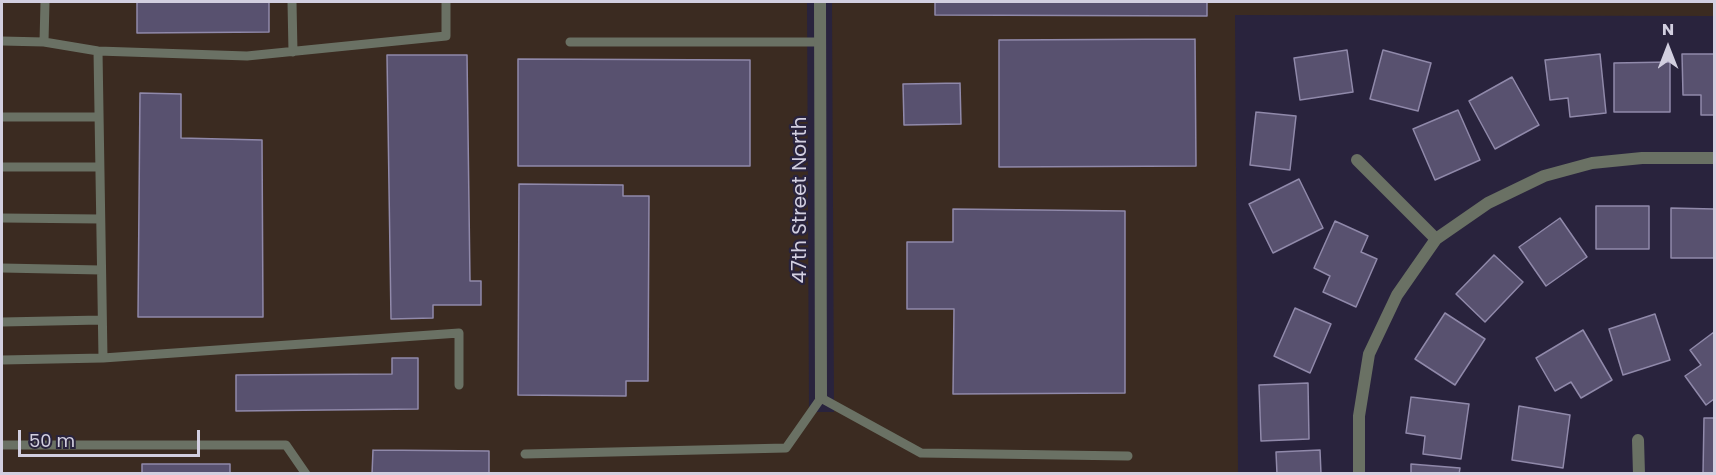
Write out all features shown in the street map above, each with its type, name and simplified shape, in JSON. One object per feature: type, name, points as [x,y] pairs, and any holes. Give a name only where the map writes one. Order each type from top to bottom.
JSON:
[{"type":"street","name":"47th Street North","points":[[820,2],[821,398]]},
{"type":"street","points":[[1359,474],[1359,416],[1369,354],[1397,295],[1436,239],[1488,203],[1545,176],[1592,163],[1642,158],[1714,158]]},
{"type":"street","points":[[1357,160],[1436,239]]},
{"type":"street","points":[[1638,440],[1639,474]]},
{"type":"lane","points":[[44,42],[45,2]]},
{"type":"lane","points":[[292,2],[293,52]]},
{"type":"lane","points":[[2,41],[44,42],[98,51],[247,56],[293,52],[446,36],[446,2]]},
{"type":"lane","points":[[570,42],[820,42]]},
{"type":"lane","points":[[98,51],[103,358]]},
{"type":"lane","points":[[2,117],[99,117]]},
{"type":"lane","points":[[2,167],[99,167]]},
{"type":"lane","points":[[2,218],[100,219]]},
{"type":"lane","points":[[2,268],[101,270]]},
{"type":"lane","points":[[2,322],[101,320]]},
{"type":"lane","points":[[2,360],[103,358],[459,333],[459,385]]},
{"type":"lane","points":[[525,453],[786,448],[821,398],[921,453],[1128,456]]},
{"type":"lane","points":[[2,445],[286,446],[306,474]]},
{"type":"shaded area","points":[[2,2],[807,2],[809,412],[834,412],[832,2],[1714,2],[1714,16],[1235,15],[1238,473],[2,474]]},
{"type":"building","points":[[137,2],[269,2],[269,32],[137,33]]},
{"type":"building","points":[[935,2],[1207,2],[1207,16],[935,15]]},
{"type":"building","points":[[1195,39],[1196,166],[999,167],[999,40]]},
{"type":"building","points":[[1347,50],[1353,92],[1300,100],[1294,58]]},
{"type":"building","points":[[1383,50],[1431,63],[1418,111],[1370,99]]},
{"type":"building","points":[[1600,54],[1606,113],[1570,117],[1568,98],[1550,100],[1545,60]]},
{"type":"building","points":[[1682,54],[1714,54],[1714,115],[1701,115],[1701,95],[1683,95]]},
{"type":"building","points":[[387,55],[467,55],[470,281],[481,281],[481,305],[433,305],[433,318],[391,319]]},
{"type":"building","points":[[518,59],[750,60],[750,166],[518,166]]},
{"type":"building","points":[[1670,62],[1670,112],[1614,112],[1614,63]]},
{"type":"building","points":[[1512,77],[1539,125],[1495,149],[1469,101]]},
{"type":"building","points":[[960,83],[961,124],[904,125],[903,84]]},
{"type":"building","points":[[140,93],[181,94],[181,138],[262,140],[263,317],[138,317]]},
{"type":"building","points":[[1458,110],[1480,160],[1435,180],[1413,129]]},
{"type":"building","points":[[1256,112],[1296,116],[1290,170],[1250,165]]},
{"type":"building","points":[[1299,179],[1323,228],[1273,253],[1249,204]]},
{"type":"building","points":[[519,184],[623,185],[623,196],[649,196],[648,381],[626,381],[626,396],[518,395]]},
{"type":"building","points":[[1596,206],[1649,206],[1649,249],[1596,249]]},
{"type":"building","points":[[1671,208],[1714,209],[1714,258],[1671,258]]},
{"type":"building","points":[[953,209],[1125,211],[1125,393],[953,394],[954,309],[907,309],[907,242],[953,242]]},
{"type":"building","points":[[1560,218],[1587,257],[1546,286],[1519,247]]},
{"type":"building","points":[[1335,221],[1368,236],[1361,252],[1377,259],[1356,307],[1323,292],[1330,276],[1314,268]]},
{"type":"building","points":[[1494,255],[1523,282],[1485,322],[1456,294]]},
{"type":"building","points":[[1295,308],[1331,324],[1310,373],[1274,356]]},
{"type":"building","points":[[1445,313],[1485,339],[1455,385],[1415,359]]},
{"type":"building","points":[[1655,314],[1670,360],[1623,375],[1609,329]]},
{"type":"building","points":[[1583,330],[1612,380],[1581,398],[1571,382],[1555,391],[1536,358]]},
{"type":"building","points":[[1714,332],[1714,399],[1706,405],[1685,376],[1701,365],[1690,350]]},
{"type":"building","points":[[392,358],[418,358],[418,409],[236,411],[236,375],[392,374]]},
{"type":"building","points":[[1308,383],[1309,439],[1261,441],[1259,385]]},
{"type":"building","points":[[1411,397],[1469,404],[1461,459],[1423,454],[1425,436],[1406,433]]},
{"type":"building","points":[[1519,406],[1570,415],[1563,468],[1512,460]]},
{"type":"building","points":[[1704,418],[1714,418],[1714,474],[1703,474]]},
{"type":"building","points":[[373,450],[489,451],[489,474],[372,474]]},
{"type":"building","points":[[1320,450],[1321,474],[1277,474],[1276,452]]},
{"type":"building","points":[[142,464],[230,464],[230,474],[142,474]]},
{"type":"building","points":[[1411,464],[1460,468],[1459,474],[1411,474]]}]
